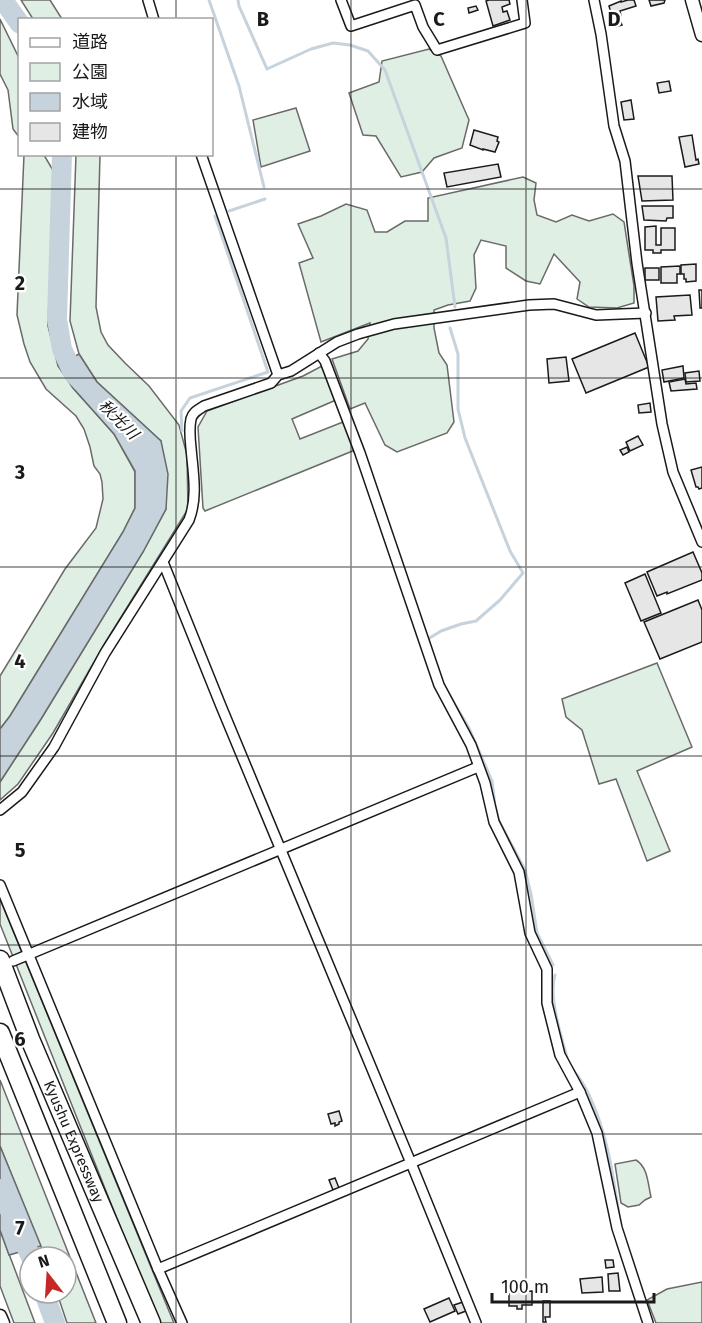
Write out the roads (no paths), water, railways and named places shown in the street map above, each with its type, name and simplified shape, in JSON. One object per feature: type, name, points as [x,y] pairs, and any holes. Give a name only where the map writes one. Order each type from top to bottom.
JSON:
[{"type":"highway","name":"Kyushu Expressway","points":[[7,960],[30,1039],[151,1323]]},
{"type":"highway","name":"Kyushu Expressway","points":[[0,1033],[117,1323]]},
{"type":"street","points":[[148,0],[153,18]]},
{"type":"street","points":[[341,0],[351,26],[415,4],[423,27],[437,50],[525,24],[522,0]]},
{"type":"street","points":[[594,0],[614,126],[625,161],[637,263],[662,424],[673,472],[702,542]]},
{"type":"street","points":[[692,0],[702,35]]},
{"type":"street","points":[[202,156],[278,375]]},
{"type":"street","points":[[0,810],[22,792],[54,747],[105,652],[189,519],[194,492],[190,436],[191,419],[194,412],[204,406],[271,383],[278,375],[291,371],[337,342],[394,324],[529,305],[555,304],[596,315],[646,313]]},
{"type":"street","points":[[319,353],[325,361],[360,453],[439,685],[471,745],[485,783],[494,822],[519,872],[530,933],[547,969],[547,1003],[560,1055],[580,1092],[597,1133],[617,1228],[648,1323]]},
{"type":"street","points":[[163,562],[476,1323]]},
{"type":"street","points":[[7,960],[29,954],[478,767]]},
{"type":"street","points":[[0,885],[158,1269],[183,1323]]},
{"type":"street","points":[[158,1269],[580,1092]]},
{"type":"street","points":[[0,1316],[3,1323]]},
{"type":"water","points":[[79,354],[97,382],[161,441],[168,474],[166,509],[143,552],[0,782],[0,729],[123,532],[135,508],[135,471],[114,434],[73,388],[58,365]]},
{"type":"water","points":[[0,1146],[41,1245],[18,1245],[18,1252],[9,1255],[0,1230]]},
{"type":"waterway","name":"秋光川","points":[[3,0],[18,21]]},
{"type":"waterway","points":[[209,0],[239,86],[264,187]]},
{"type":"waterway","points":[[238,0],[267,69],[311,49],[333,43],[350,45],[368,51],[385,70],[446,238],[455,307]]},
{"type":"waterway","name":"秋光川","points":[[62,156],[57,319],[62,349],[73,373],[82,382]]},
{"type":"waterway","points":[[229,211],[265,199]]},
{"type":"waterway","points":[[182,431],[181,411],[190,398],[268,372],[215,216]]},
{"type":"waterway","points":[[429,642],[428,639],[441,631],[476,621],[500,600],[523,573],[510,551],[465,438],[458,409],[458,354],[450,328]]},
{"type":"waterway","points":[[445,688],[469,728],[492,781],[499,821],[525,870],[537,933],[553,965]]},
{"type":"waterway","points":[[555,975],[554,1006],[568,1061]]},
{"type":"waterway","points":[[571,1067],[587,1091],[601,1127],[610,1160],[621,1228]]},
{"type":"waterway","name":"秋光川","points":[[0,1189],[26,1245]]},
{"type":"waterway","name":"秋光川","points":[[48,1305],[55,1323]]}]
